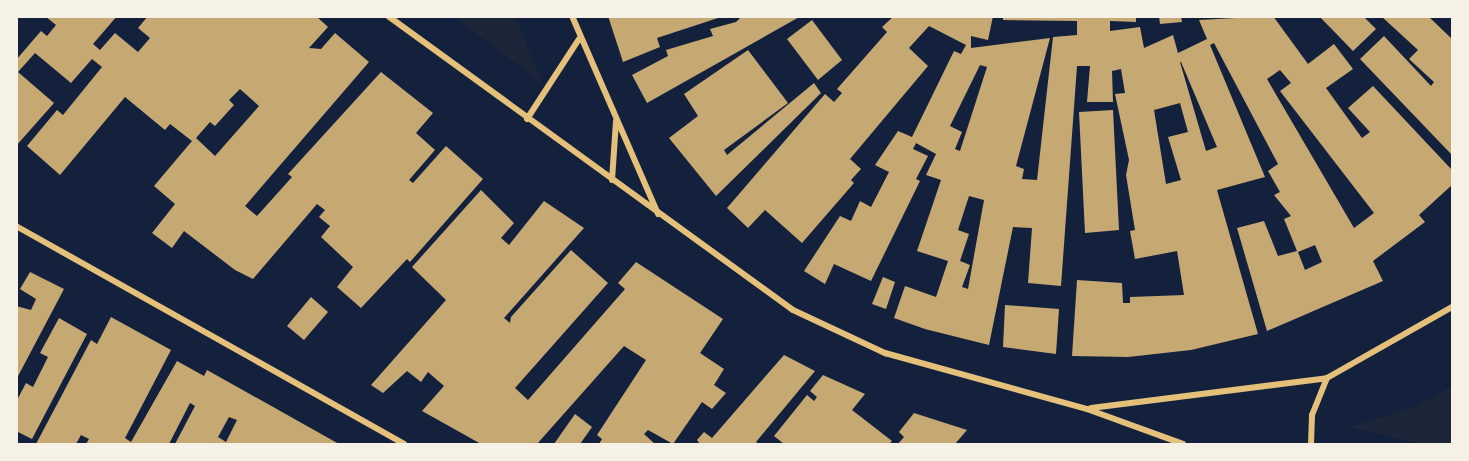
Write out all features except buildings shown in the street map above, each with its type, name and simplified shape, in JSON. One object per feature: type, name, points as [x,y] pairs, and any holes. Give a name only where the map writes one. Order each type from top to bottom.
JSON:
[{"type":"street","points":[[388,16],[658,215],[794,310],[885,353],[976,381],[1087,409],[1183,444]]},
{"type":"street","points":[[572,16],[579,39],[658,215]]},
{"type":"street","points":[[527,119],[579,39]]},
{"type":"street","points":[[612,180],[616,120]]},
{"type":"street","points":[[16,226],[404,444]]},
{"type":"street","points":[[1087,409],[1327,378],[1452,307]]},
{"type":"street","points":[[1311,444],[1312,415],[1327,378]]},
{"type":"shaded area","points":[[515,17],[542,83],[455,18]]},
{"type":"shaded area","points":[[1452,386],[1452,444],[1423,444],[1350,427],[1414,407]]}]
